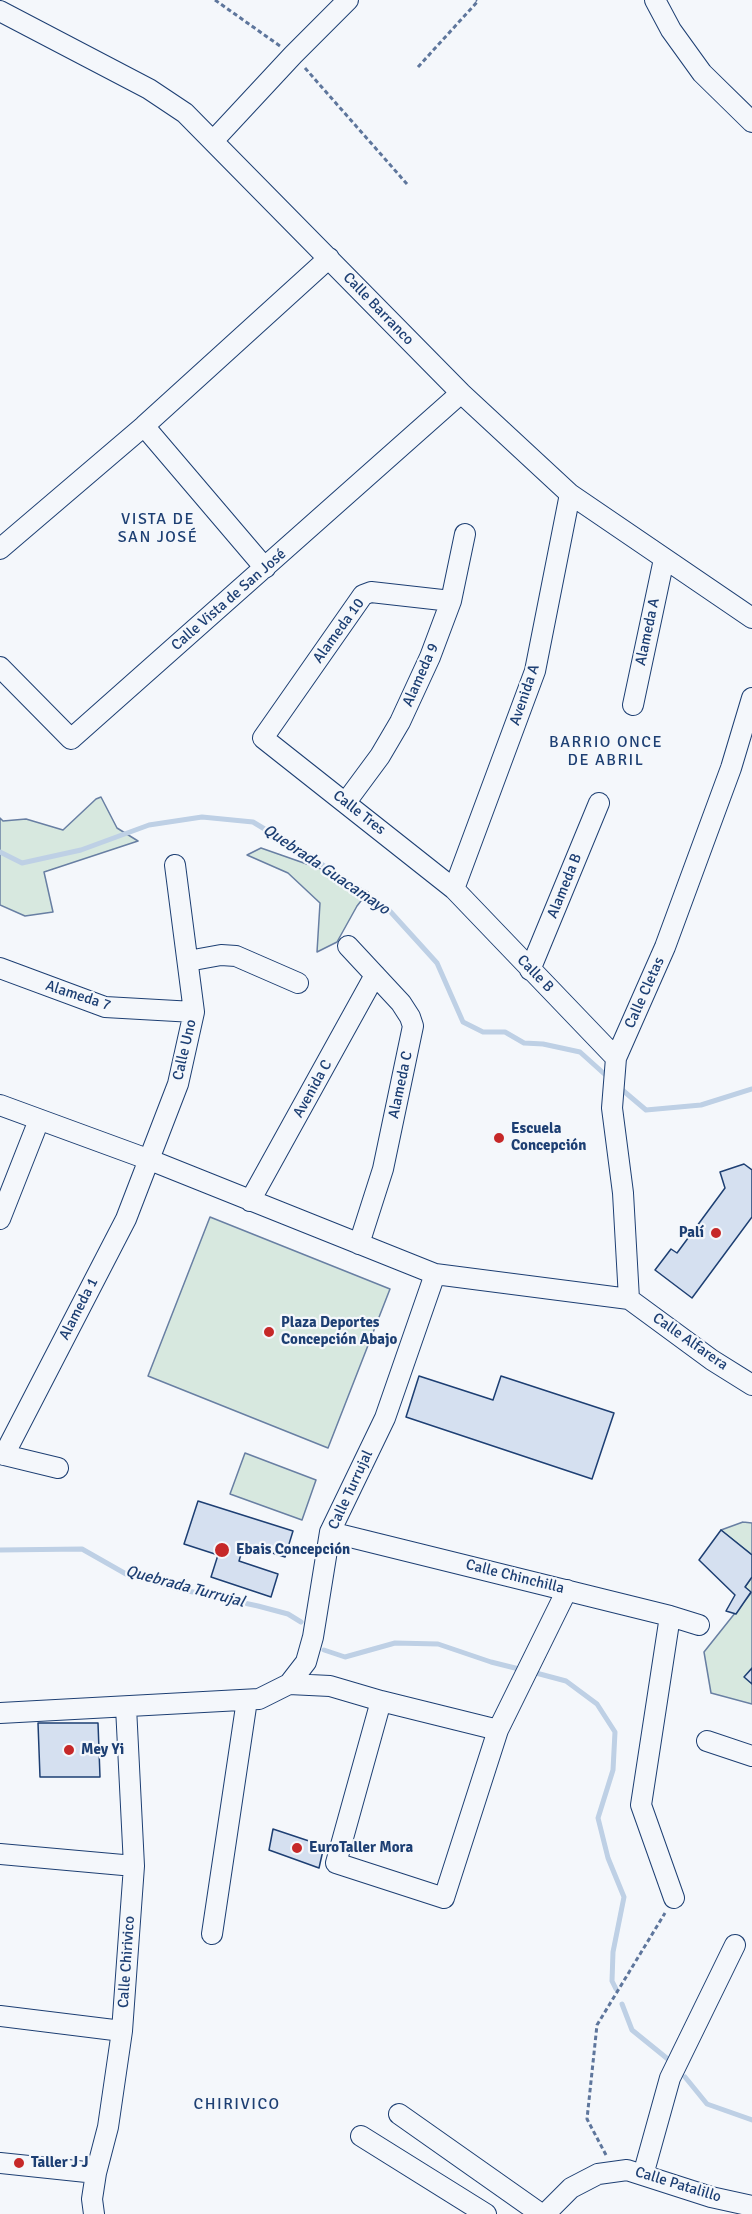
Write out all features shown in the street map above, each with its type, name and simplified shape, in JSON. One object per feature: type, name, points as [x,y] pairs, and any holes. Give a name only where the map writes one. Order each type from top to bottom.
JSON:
[{"type":"street","points":[[213,141],[348,0]]},
{"type":"street","points":[[655,0],[671,30],[702,73],[752,122]]},
{"type":"street","name":"Calle Barranco","points":[[0,10],[150,89],[185,113],[461,393],[570,494],[752,618]]},
{"type":"street","points":[[0,549],[144,426],[329,258]]},
{"type":"street","name":"Calle Vista de San José","points":[[0,667],[71,739],[461,393]]},
{"type":"street","points":[[144,426],[265,568]]},
{"type":"street","name":"Avenida A","points":[[454,889],[535,671],[570,494]]},
{"type":"street","name":"Alameda 9","points":[[346,802],[380,756],[400,722],[430,657],[451,602],[465,534]]},
{"type":"street","name":"Alameda A","points":[[633,705],[664,559]]},
{"type":"street","name":"Alameda 10","points":[[263,738],[363,595],[371,592],[451,602]]},
{"type":"street","name":"Calle Cletas","points":[[629,1299],[623,1193],[612,1108],[616,1058],[665,947],[731,768],[752,698]]},
{"type":"street","name":"Calle Tres","points":[[263,738],[454,889]]},
{"type":"street","name":"Alameda B","points":[[530,970],[599,803]]},
{"type":"street","name":"Calle Uno","points":[[150,1161],[178,1084],[194,1012],[175,865]]},
{"type":"street","name":"Calle B","points":[[454,889],[616,1058]]},
{"type":"street","name":"Alameda C","points":[[348,946],[401,1003],[413,1026],[383,1169],[359,1244]]},
{"type":"street","points":[[188,961],[221,955],[236,956],[298,983]]},
{"type":"street","name":"Alameda 7","points":[[0,968],[105,1008],[194,1012]]},
{"type":"street","name":"Avenida C","points":[[250,1201],[375,975]]},
{"type":"street","points":[[0,1106],[150,1161],[435,1274],[629,1299]]},
{"type":"street","points":[[0,1220],[39,1120]]},
{"type":"street","name":"Alameda 1","points":[[2,1454],[126,1219],[150,1161]]},
{"type":"street","name":"Calle Turrujal","points":[[0,1713],[259,1699],[289,1684],[306,1662],[313,1637],[330,1532],[386,1418],[435,1274]]},
{"type":"street","name":"Calle Alfarera","points":[[629,1299],[712,1360],[750,1379]]},
{"type":"street","points":[[2,1454],[58,1468]]},
{"type":"street","name":"Calle Chinchilla","points":[[330,1532],[699,1625]]},
{"type":"street","points":[[381,1701],[336,1863],[444,1898],[498,1730],[567,1590]]},
{"type":"street","points":[[670,1616],[641,1805],[674,1898]]},
{"type":"street","points":[[289,1684],[330,1686],[498,1730]]},
{"type":"street","points":[[212,1934],[247,1700]]},
{"type":"street","name":"Calle Chirivico","points":[[94,2214],[92,2199],[108,2127],[122,2031],[134,1866],[126,1707]]},
{"type":"street","points":[[707,1741],[752,1756]]},
{"type":"street","points":[[0,1854],[134,1866]]},
{"type":"street","points":[[643,2175],[670,2078],[735,1945]]},
{"type":"street","points":[[0,2016],[122,2031]]},
{"type":"street","points":[[399,2114],[543,2214]]},
{"type":"street","points":[[361,2136],[486,2214]]},
{"type":"street","points":[[0,2163],[96,2173]]},
{"type":"street","name":"Calle Patalillo","points":[[543,2214],[571,2188],[598,2174],[627,2170],[711,2197],[752,2206]]},
{"type":"path","points":[[215,0],[293,55],[407,184]]},
{"type":"path","points":[[418,67],[478,2],[476,0]]},
{"type":"path","points":[[615,2172],[587,2119],[597,2025],[674,1898]]},
{"type":"shaded area","points":[[101,797],[117,828],[138,841],[44,872],[53,912],[25,916],[0,905],[0,818],[3,821],[26,819],[63,830]]},
{"type":"shaded area","points":[[261,848],[321,869],[368,892],[357,906],[337,942],[317,952],[320,903],[288,873],[247,855]]},
{"type":"shaded area","name":"Plaza Deportes Concepción Abajo","points":[[210,1217],[390,1289],[328,1448],[148,1376]]},
{"type":"shaded area","points":[[245,1453],[316,1480],[302,1520],[230,1494]]},
{"type":"shaded area","points":[[743,1522],[752,1523],[752,1555],[721,1530]]},
{"type":"shaded area","points":[[752,1577],[752,1704],[711,1693],[704,1652],[751,1593],[745,1587]]},
{"type":"building","name":"Palí","points":[[744,1164],[752,1170],[752,1217],[692,1298],[655,1270],[671,1249],[677,1253],[725,1188],[720,1172]]},
{"type":"building","points":[[419,1376],[493,1400],[501,1376],[614,1413],[592,1479],[406,1417]]},
{"type":"building","name":"Ebais Concepción","points":[[198,1501],[293,1531],[285,1557],[244,1544],[239,1561],[278,1574],[271,1597],[211,1577],[218,1555],[184,1544]]},
{"type":"building","points":[[721,1530],[752,1555],[752,1577],[745,1587],[751,1592],[736,1614],[726,1611],[735,1595],[699,1560]]},
{"type":"building","points":[[752,1668],[752,1684],[744,1677]]},
{"type":"building","name":"Mey Yi","points":[[38,1723],[98,1723],[100,1777],[40,1777]]},
{"type":"building","name":"EuroTaller Mora","points":[[273,1829],[324,1846],[319,1868],[269,1850]]},
{"type":"waterway","name":"Quebrada Guacamayo","points":[[0,852],[22,863],[81,850],[149,825],[202,817],[253,822],[311,857],[388,909],[437,963],[463,1022],[483,1032],[505,1032],[524,1043],[543,1044],[580,1052],[610,1079]]},
{"type":"waterway","name":"Quebrada Guacamayo","points":[[620,1088],[646,1110],[701,1105],[752,1089]]},
{"type":"waterway","name":"Quebrada Turrujal","points":[[0,1550],[82,1549],[126,1574],[179,1589],[288,1614],[301,1622]]},
{"type":"waterway","name":"Quebrada Turrujal","points":[[324,1650],[345,1657],[395,1643],[438,1644],[519,1669]]},
{"type":"waterway","name":"Quebrada Turrujal","points":[[536,1673],[566,1681],[597,1704],[615,1732],[613,1770],[598,1818],[608,1858],[624,1897],[613,1952],[612,1981],[616,1989]]},
{"type":"waterway","name":"Quebrada Turrujal","points":[[622,2004],[632,2030],[669,2060]]},
{"type":"waterway","name":"Quebrada Turrujal","points":[[685,2077],[707,2104],[752,2120]]},
{"type":"place","name":"Escuela Concepción","points":[[499,1138]]},
{"type":"place","name":"Palí","points":[[716,1233]]},
{"type":"place","name":"Plaza Deportes Concepción Abajo","points":[[269,1332]]},
{"type":"place","name":"Ebais Concepción","points":[[222,1550]]},
{"type":"place","name":"Mey Yi","points":[[69,1750]]},
{"type":"place","name":"EuroTaller Mora","points":[[297,1848]]},
{"type":"place","name":"Taller J J","points":[[19,2163]]},
{"type":"district","name":"VISTA DE SAN JOSÉ","points":[[158,529]]},
{"type":"district","name":"BARRIO ONCE DE ABRIL","points":[[606,752]]},
{"type":"district","name":"CHIRIVICO","points":[[237,2105]]}]
